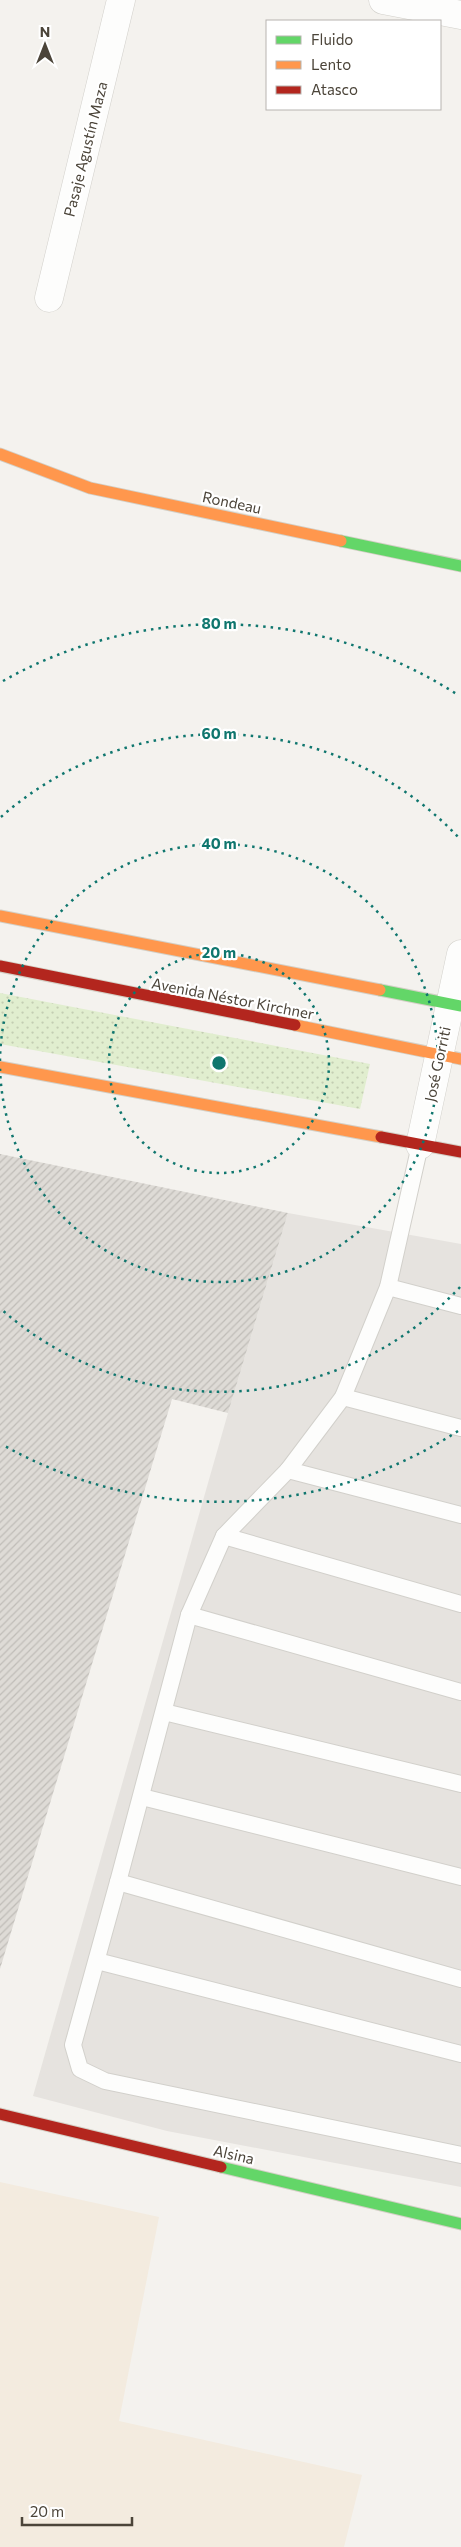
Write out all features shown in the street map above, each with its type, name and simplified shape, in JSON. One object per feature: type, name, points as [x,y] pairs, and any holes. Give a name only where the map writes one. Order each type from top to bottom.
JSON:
[{"type":"main road","name":"Rondeau","points":[[0,454],[90,488],[461,566]]},
{"type":"main road","points":[[0,916],[455,1004]]},
{"type":"main road","name":"Avenida Néstor Kirchner","points":[[0,966],[450,1057]]},
{"type":"main road","points":[[0,1068],[461,1152]]},
{"type":"main road","name":"Alsina","points":[[0,2114],[461,2224]]},
{"type":"street","name":"Pasaje Agustín Maza","points":[[49,298],[122,0]]},
{"type":"street","points":[[383,0],[461,15]]},
{"type":"street","name":"José Gorriti","points":[[420,1144],[450,1057],[461,954]]},
{"type":"lane","points":[[420,1144],[388,1287],[343,1397],[288,1470],[224,1536],[189,1615],[142,1797],[73,2045],[80,2070],[105,2081],[461,2155]]},
{"type":"lane","points":[[388,1287],[461,1306]]},
{"type":"lane","points":[[343,1397],[461,1428]]},
{"type":"lane","points":[[288,1470],[461,1515]]},
{"type":"lane","points":[[224,1536],[461,1604]]},
{"type":"lane","points":[[189,1615],[461,1692]]},
{"type":"lane","points":[[164,1712],[461,1784]]},
{"type":"lane","points":[[142,1797],[461,1877]]},
{"type":"lane","points":[[118,1882],[461,1979]]},
{"type":"lane","points":[[97,1961],[461,2054]]},
{"type":"shaded area","points":[[288,1213],[461,1244],[461,2187],[167,2131],[33,2096],[228,1413]]},
{"type":"shaded area","points":[[0,2182],[159,2217],[119,2421],[362,2475],[344,2547],[0,2547]]},
{"type":"green space","points":[[0,993],[370,1064],[360,1109],[0,1044]]},
{"type":"building","points":[[0,1154],[288,1213],[228,1413],[172,1399],[0,1969]]},
{"type":"traffic: fast","points":[[341,541],[461,566]]},
{"type":"traffic: fast","points":[[380,990],[461,1006]]},
{"type":"traffic: fast","points":[[221,2167],[461,2224]]},
{"type":"traffic: slow","points":[[0,454],[90,488],[341,541]]},
{"type":"traffic: slow","points":[[0,916],[380,990]]},
{"type":"traffic: slow","points":[[295,1025],[461,1059]]},
{"type":"traffic: slow","points":[[0,1067],[381,1137]]},
{"type":"traffic: jam","points":[[0,966],[295,1025]]},
{"type":"traffic: jam","points":[[381,1137],[461,1152]]},
{"type":"traffic: jam","points":[[0,2114],[221,2167]]}]
